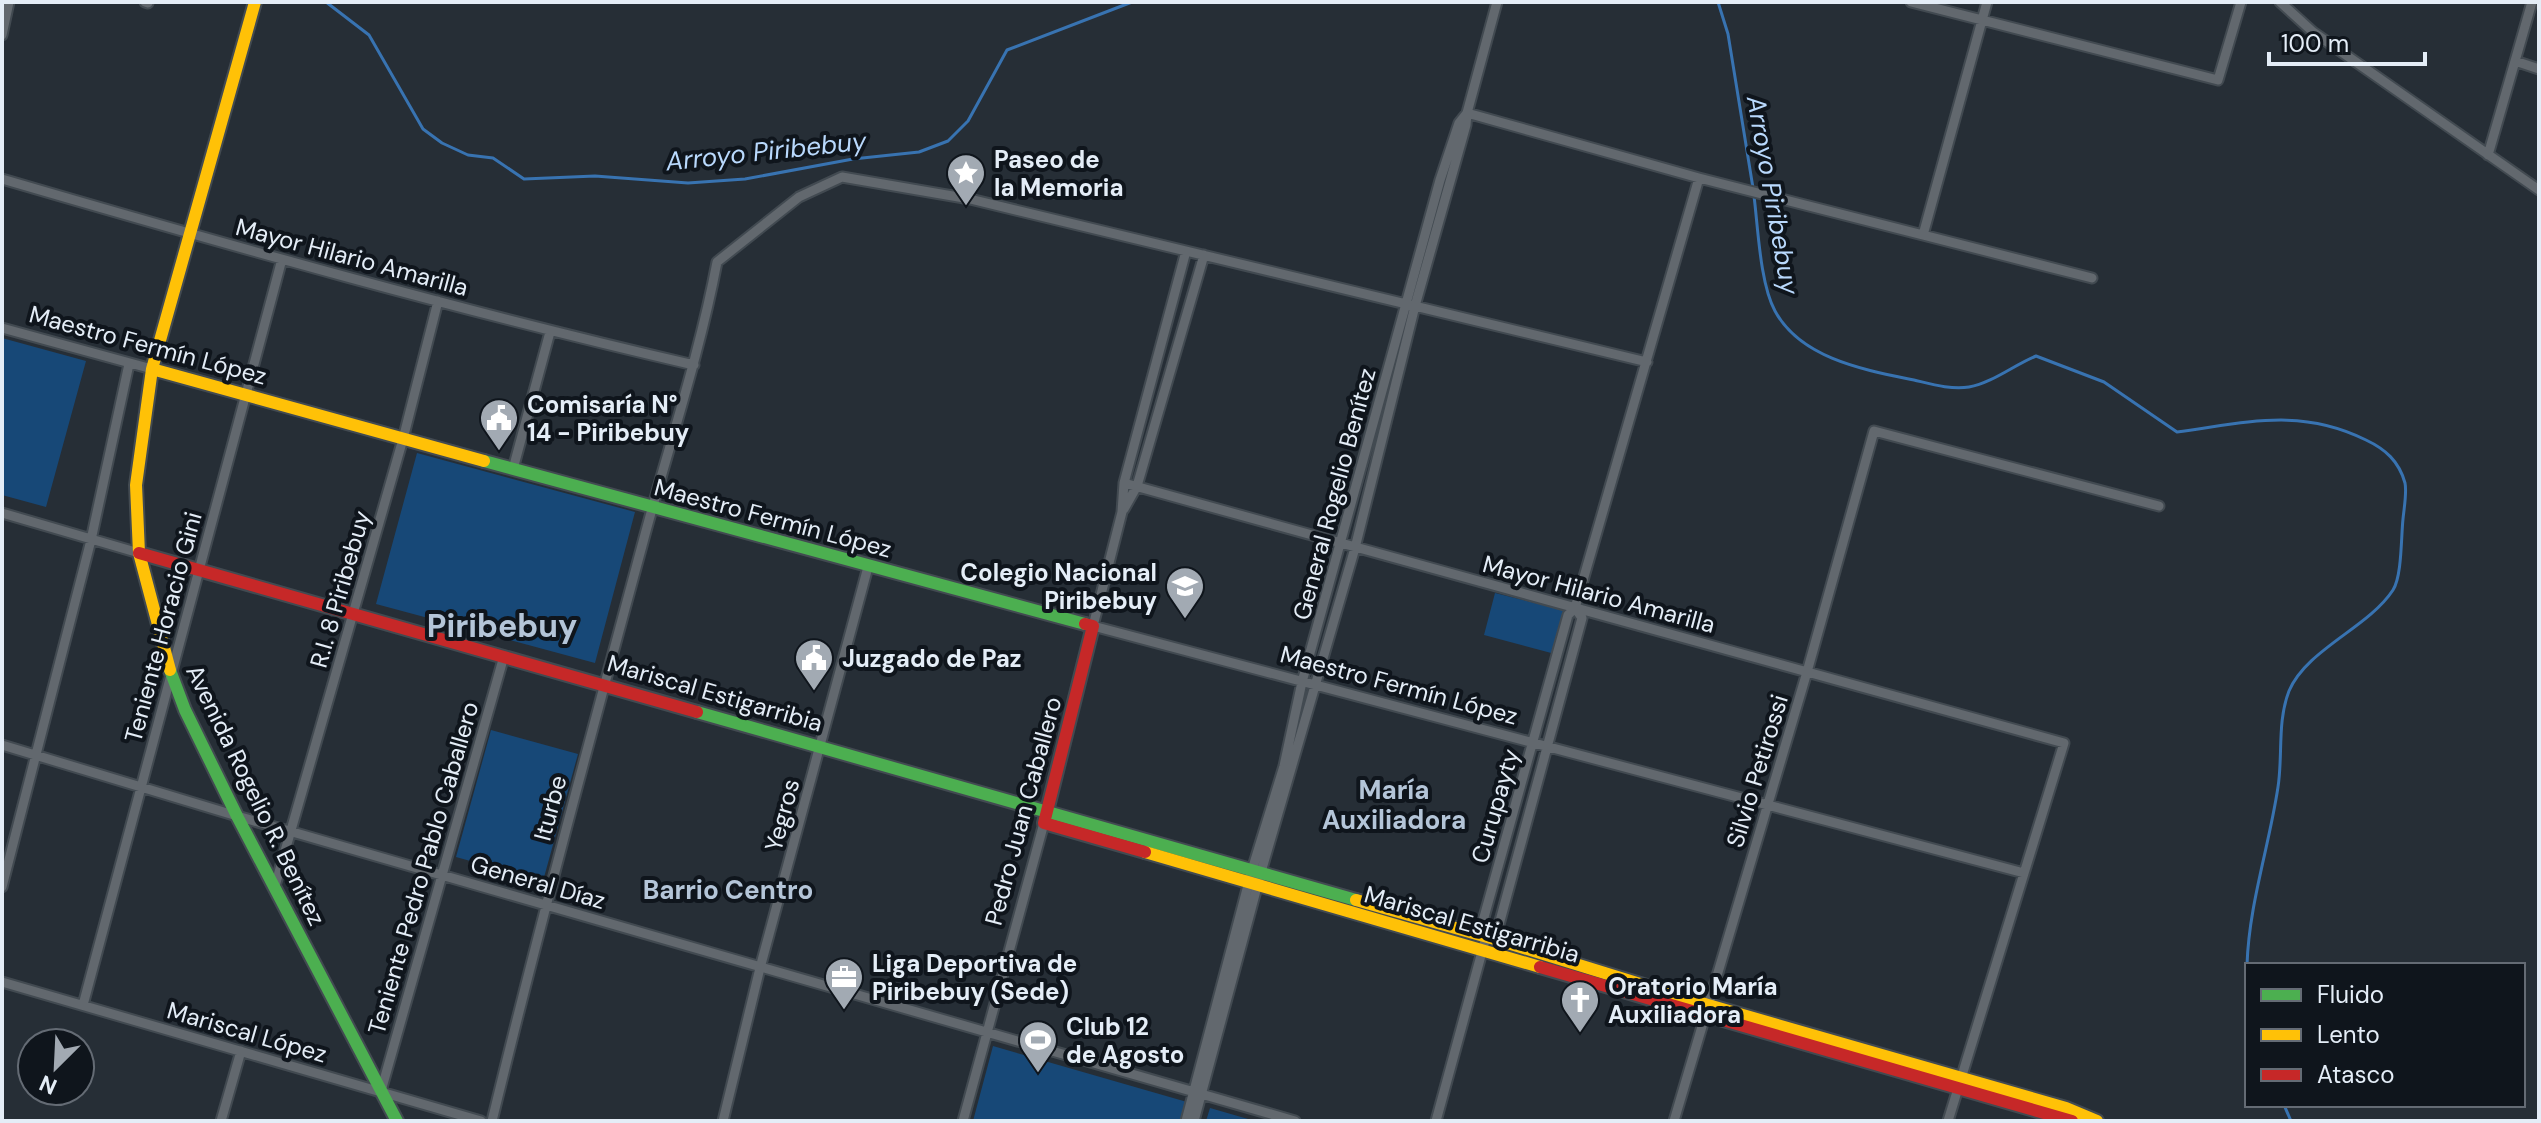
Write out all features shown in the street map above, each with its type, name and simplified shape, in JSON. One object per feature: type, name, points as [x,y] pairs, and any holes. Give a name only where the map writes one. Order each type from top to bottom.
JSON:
[{"type":"street","points":[[2,35],[9,2]]},
{"type":"street","name":"General Rogelio Benítez","points":[[1194,1121],[1198,1093],[1284,766],[1302,682],[1466,125],[1497,2]]},
{"type":"street","points":[[1911,2],[2218,80],[2241,2]]},
{"type":"street","points":[[1923,235],[1987,2]]},
{"type":"street","points":[[2280,2],[2313,32],[2539,190]]},
{"type":"street","points":[[2488,155],[2532,2]]},
{"type":"street","name":"Avenida Rogelio R. Benítez","points":[[254,4],[152,369],[136,485],[139,553],[171,676],[237,816],[397,1121]]},
{"type":"street","points":[[2515,61],[2539,69]]},
{"type":"street","points":[[1467,113],[1699,178],[2092,278]]},
{"type":"street","name":"Iturbe","points":[[492,1121],[545,905],[652,507],[705,328],[717,262],[799,197],[842,177],[970,199],[1647,362]]},
{"type":"street","points":[[1575,608],[1699,178]]},
{"type":"street","name":"Mayor Hilario Amarilla","points":[[2,179],[191,235],[550,332],[694,365]]},
{"type":"street","points":[[1122,512],[1124,483],[1186,251]]},
{"type":"street","points":[[1122,512],[1137,486],[1204,255]]},
{"type":"street","name":"Teniente Horacio Gini","points":[[83,1005],[282,259]]},
{"type":"street","name":"R.I. 8 Piribebuy","points":[[275,886],[403,439],[438,301]]},
{"type":"street","name":"General Rogelio Benítez","points":[[1255,877],[1355,548],[1411,305]]},
{"type":"street","name":"Maestro Fermín López","points":[[2,328],[868,567],[2024,873]]},
{"type":"street","points":[[513,469],[550,332]]},
{"type":"street","points":[[2,887],[91,540],[129,364]]},
{"type":"street","name":"Silvio Petirossi","points":[[1674,1121],[1807,672],[1874,431],[2159,506]]},
{"type":"street","name":"Mayor Hilario Amarilla","points":[[1124,483],[2064,743],[2024,873]]},
{"type":"street","name":"Pedro Juan Caballero","points":[[963,1121],[1046,817],[1122,512]]},
{"type":"street","name":"Mariscal Estigarribia","points":[[2,513],[822,746],[1046,817],[1959,1082]]},
{"type":"street","name":"Yegros","points":[[723,1121],[760,968],[868,567]]},
{"type":"street","name":"Curupayty","points":[[1436,1121],[1484,943],[1481,928],[1568,615],[1575,608],[1582,618],[1547,748],[1497,932],[1484,943]]},
{"type":"street","name":"Teniente Pedro Pablo Caballero","points":[[381,1091],[504,656]]},
{"type":"street","name":"General Díaz","points":[[2,745],[291,832],[1295,1121]]},
{"type":"street","points":[[1948,1121],[2024,873]]},
{"type":"street","name":"Mariscal López","points":[[2,982],[481,1121]]},
{"type":"street","points":[[221,1121],[241,1051]]},
{"type":"street","points":[[1959,1082],[2072,1121]]},
{"type":"street","points":[[1959,1082],[2066,1108],[2097,1121]]},
{"type":"street","name":"General Rogelio Benítez","points":[[1186,1121],[1198,1093]]},
{"type":"shaded area","points":[[2,338],[86,361],[46,507],[2,495]]},
{"type":"shaded area","points":[[417,453],[635,512],[595,663],[376,604]]},
{"type":"shaded area","points":[[1495,593],[1566,611],[1555,654],[1484,635]]},
{"type":"shaded area","points":[[491,730],[578,754],[543,881],[456,857]]},
{"type":"shaded area","name":"Club 12 de Agosto","points":[[993,1046],[1187,1102],[1182,1121],[973,1121]]},
{"type":"shaded area","points":[[1210,1108],[1255,1121],[1206,1121]]},
{"type":"waterway","name":"Arroyo Piribebuy","points":[[326,2],[369,35],[423,129],[442,143],[468,155],[493,158],[524,179],[595,176],[688,183],[745,179],[853,159],[919,152],[948,141],[968,121],[1007,50],[1132,2]]},
{"type":"waterway","name":"Arroyo Piribebuy","points":[[1718,2],[1728,34],[1753,188]]},
{"type":"waterway","name":"Arroyo Piribebuy","points":[[1754,196],[1763,271],[1775,311],[1801,341],[1836,360],[1895,376],[1962,388],[1986,382],[2036,356],[2104,382],[2177,432],[2273,420],[2318,424],[2342,430],[2373,444],[2399,468],[2406,496],[2396,584],[2369,616],[2309,663],[2298,676],[2285,703],[2278,787],[2251,920],[2247,963]]},
{"type":"waterway","name":"Arroyo Piribebuy","points":[[2285,1107],[2291,1121]]},
{"type":"traffic: fast","points":[[484,461],[1085,624]]},
{"type":"traffic: fast","points":[[170,670],[185,710],[237,816],[397,1121]]},
{"type":"traffic: fast","points":[[697,712],[1356,900]]},
{"type":"traffic: slow","points":[[170,670],[139,553],[136,485],[152,369],[255,2]]},
{"type":"traffic: slow","points":[[152,369],[484,461]]},
{"type":"traffic: slow","points":[[1145,852],[1540,967]]},
{"type":"traffic: slow","points":[[1356,900],[2066,1108],[2097,1121]]},
{"type":"traffic: jam","points":[[139,553],[697,712]]},
{"type":"traffic: jam","points":[[1085,624],[1093,626],[1044,823],[1145,852]]},
{"type":"traffic: jam","points":[[1540,967],[2072,1121]]},
{"type":"place","name":"Paseo de la Memoria","points":[[966,207]]},
{"type":"place","name":"Comisaría N° 14 - Piribebuy","points":[[499,452]]},
{"type":"place","name":"Colegio Nacional Piribebuy","points":[[1185,620]]},
{"type":"place","name":"Juzgado de Paz","points":[[814,692]]},
{"type":"place","name":"Liga Deportiva de Piribebuy (Sede)","points":[[844,1011]]},
{"type":"place","name":"Oratorio María Auxiliadora","points":[[1580,1034]]},
{"type":"place","name":"Club 12 de Agosto","points":[[1038,1074]]},
{"type":"district","name":"Piribebuy","points":[[502,626]]},
{"type":"district","name":"María Auxiliadora","points":[[1394,805]]},
{"type":"district","name":"Barrio Centro","points":[[728,890]]}]
